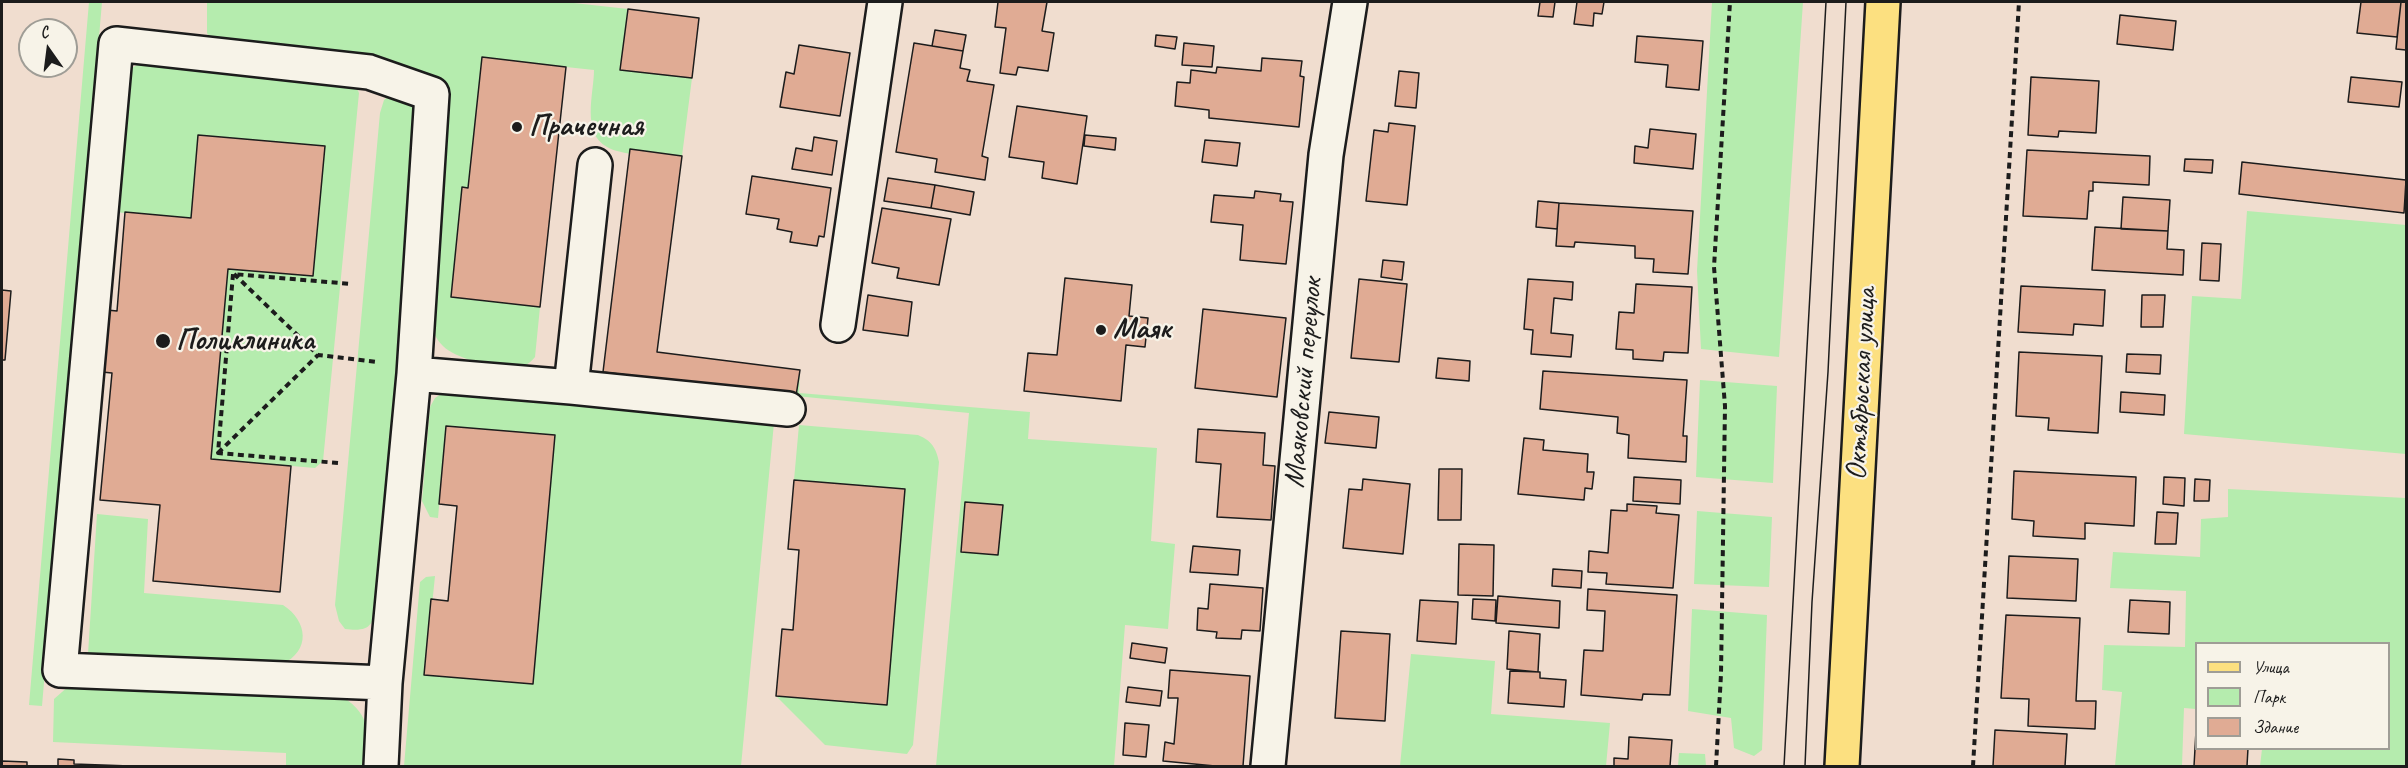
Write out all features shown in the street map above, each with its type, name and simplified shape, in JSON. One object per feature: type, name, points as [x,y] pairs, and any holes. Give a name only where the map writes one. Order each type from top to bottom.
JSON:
[{"type":"main road","name":"Октябрьская улица","points":[[1842,766],[1883,2]]},
{"type":"street","points":[[838,325],[885,2]]},
{"type":"street","name":"Маяковский переулок","points":[[1268,766],[1326,154],[1350,2]]},
{"type":"street","points":[[381,766],[385,683],[413,370],[432,94],[369,72],[116,44],[60,670],[385,683]]},
{"type":"street","points":[[571,387],[595,165]]},
{"type":"street","points":[[413,370],[788,410]]},
{"type":"path","points":[[1716,766],[1721,674],[1725,406],[1714,267],[1730,2]]},
{"type":"path","points":[[1973,766],[2019,2]]},
{"type":"path","points":[[233,274],[352,285]]},
{"type":"path","points":[[233,274],[318,355],[413,370]]},
{"type":"path","points":[[218,453],[233,274]]},
{"type":"path","points":[[218,453],[318,355]]},
{"type":"path","points":[[218,453],[338,463]]},
{"type":"green space","points":[[89,2],[102,2],[42,706],[29,705]]},
{"type":"green space","points":[[207,2],[565,2],[628,9],[621,70],[692,78],[682,156],[631,149],[630,154],[609,148],[599,141],[591,123],[594,70],[482,58],[468,188],[462,188],[451,297],[540,307],[535,357],[530,362],[516,367],[482,364],[459,356],[440,343],[434,332],[430,316],[448,90],[370,62],[211,40],[207,33]]},
{"type":"green space","points":[[1712,2],[1803,2],[1779,357],[1701,349],[1697,271]]},
{"type":"green space","points":[[143,61],[355,84],[359,93],[323,461],[315,468],[211,459],[228,269],[313,275],[324,146],[198,135],[191,218],[113,212],[125,82],[132,68]]},
{"type":"green space","points":[[391,94],[414,98],[418,114],[377,603],[369,626],[353,630],[345,629],[339,621],[335,605],[380,113],[384,100]]},
{"type":"green space","points":[[2247,211],[2406,225],[2406,454],[2184,434],[2192,296],[2241,299]]},
{"type":"green space","points":[[800,370],[799,393],[1030,412],[1028,439],[1157,448],[1151,541],[1175,544],[1168,629],[1125,625],[1114,766],[936,766],[969,413],[796,396]]},
{"type":"green space","points":[[1700,380],[1777,386],[1773,483],[1696,477]]},
{"type":"green space","points":[[447,390],[774,423],[741,766],[404,766],[420,582],[426,577],[435,576],[425,675],[533,684],[555,436],[446,426],[438,518],[430,517],[422,501],[430,407],[435,398]]},
{"type":"green space","points":[[799,425],[918,435],[930,442],[939,462],[913,745],[907,754],[825,745],[776,696],[887,705],[905,489],[794,480]]},
{"type":"green space","points":[[2228,489],[2406,498],[2406,766],[2260,766],[2262,750],[2390,750],[2390,642],[2195,642],[2195,709],[2184,708],[2182,766],[2115,766],[2122,692],[2102,690],[2104,645],[2185,647],[2186,591],[2110,588],[2113,552],[2200,557],[2201,519],[2228,517]]},
{"type":"green space","points":[[1697,511],[1772,517],[1769,587],[1694,584]]},
{"type":"green space","points":[[97,514],[148,519],[144,593],[283,605],[297,619],[301,627],[303,636],[298,652],[282,664],[88,654]]},
{"type":"green space","points":[[1692,609],[1767,615],[1762,750],[1754,756],[1734,748],[1731,718],[1688,711]]},
{"type":"green space","points":[[1411,654],[1495,661],[1491,714],[1610,723],[1606,766],[1400,766]]},
{"type":"green space","points":[[70,685],[337,694],[362,715],[368,743],[366,766],[286,766],[286,753],[53,742],[54,699]]},
{"type":"green space","points":[[1679,753],[1705,754],[1706,766],[1678,766]]},
{"type":"building","points":[[998,2],[1047,2],[1042,31],[1054,33],[1048,71],[1018,67],[1016,75],[1000,73],[1006,28],[995,27]]},
{"type":"building","points":[[1540,2],[1555,2],[1553,17],[1538,16]]},
{"type":"building","points":[[1577,2],[1604,2],[1602,14],[1594,13],[1593,26],[1574,24]]},
{"type":"building","points":[[2361,2],[2401,2],[2397,37],[2357,33]]},
{"type":"building","points":[[2401,2],[2406,2],[2406,50],[2396,49]]},
{"type":"building","points":[[628,9],[699,18],[692,78],[620,70]]},
{"type":"building","points":[[2120,15],[2176,21],[2173,50],[2117,44]]},
{"type":"building","points":[[935,30],[966,35],[963,51],[932,46]]},
{"type":"building","points":[[1156,35],[1177,37],[1175,49],[1155,46]]},
{"type":"building","points":[[1637,36],[1703,41],[1699,90],[1666,87],[1668,65],[1635,62]]},
{"type":"building","points":[[914,43],[963,51],[960,68],[970,70],[967,81],[994,85],[982,156],[988,158],[985,180],[935,172],[937,159],[896,152]]},
{"type":"building","points":[[1184,43],[1214,46],[1212,67],[1182,65]]},
{"type":"building","points":[[799,45],[850,53],[840,116],[780,107],[786,72],[794,74]]},
{"type":"building","name":"Прачечная","points":[[482,57],[566,67],[540,307],[451,297],[462,187],[468,188]]},
{"type":"building","points":[[1262,58],[1302,61],[1300,76],[1304,77],[1299,127],[1209,118],[1209,110],[1175,106],[1177,82],[1190,83],[1191,70],[1216,73],[1217,67],[1261,71]]},
{"type":"building","points":[[1399,71],[1419,73],[1416,108],[1395,106]]},
{"type":"building","points":[[2031,77],[2099,81],[2096,133],[2059,131],[2058,137],[2028,135]]},
{"type":"building","points":[[2351,77],[2402,82],[2399,107],[2348,102]]},
{"type":"building","points":[[1017,106],[1087,116],[1077,184],[1042,178],[1044,162],[1009,157]]},
{"type":"building","points":[[1389,123],[1415,126],[1407,205],[1366,201],[1374,130],[1388,132]]},
{"type":"building","points":[[1650,129],[1696,134],[1693,169],[1634,163],[1635,146],[1648,148]]},
{"type":"building","name":"Поликлиника","points":[[198,135],[325,146],[313,276],[228,269],[211,459],[291,466],[280,592],[153,581],[160,505],[100,500],[112,373],[102,372],[107,310],[117,311],[125,212],[191,218]]},
{"type":"building","points":[[1085,135],[1116,138],[1115,150],[1084,146]]},
{"type":"building","points":[[814,137],[837,141],[832,175],[792,169],[796,148],[812,151]]},
{"type":"building","points":[[1205,140],[1240,143],[1237,166],[1202,162]]},
{"type":"building","points":[[630,149],[682,156],[657,352],[800,370],[796,396],[603,372]]},
{"type":"building","points":[[2027,150],[2150,156],[2149,185],[2093,182],[2093,191],[2089,191],[2087,219],[2023,216]]},
{"type":"building","points":[[2185,159],[2213,160],[2212,173],[2184,171]]},
{"type":"building","points":[[2242,162],[2406,180],[2404,213],[2239,194]]},
{"type":"building","points":[[752,176],[831,188],[824,237],[819,236],[817,246],[790,242],[792,232],[777,229],[779,219],[746,214]]},
{"type":"building","points":[[888,178],[935,185],[931,208],[884,201]]},
{"type":"building","points":[[935,185],[974,192],[970,215],[931,208]]},
{"type":"building","points":[[1255,191],[1281,194],[1280,201],[1293,202],[1286,264],[1240,260],[1243,225],[1211,222],[1214,195],[1254,198]]},
{"type":"building","points":[[2123,197],[2170,200],[2168,231],[2121,229]]},
{"type":"building","points":[[1538,201],[1559,203],[1557,229],[1536,227]]},
{"type":"building","points":[[1559,203],[1693,211],[1688,274],[1653,272],[1654,259],[1635,258],[1635,246],[1575,242],[1574,247],[1556,246]]},
{"type":"building","points":[[882,208],[951,219],[939,285],[897,278],[899,268],[872,263]]},
{"type":"building","points":[[2095,227],[2168,231],[2167,249],[2184,250],[2183,275],[2092,270]]},
{"type":"building","points":[[2202,243],[2221,244],[2219,281],[2200,280]]},
{"type":"building","points":[[1383,260],[1404,262],[1402,280],[1381,277]]},
{"type":"building","points":[[1065,278],[1132,285],[1129,316],[1148,318],[1145,347],[1126,345],[1121,401],[1024,391],[1028,353],[1057,355]]},
{"type":"building","points":[[1359,279],[1407,284],[1399,362],[1351,358]]},
{"type":"building","points":[[1528,279],[1573,282],[1572,300],[1554,298],[1551,333],[1573,335],[1571,357],[1531,354],[1533,330],[1524,329]]},
{"type":"building","points":[[1636,284],[1692,287],[1688,353],[1664,352],[1663,361],[1633,359],[1633,350],[1616,349],[1619,312],[1634,313]]},
{"type":"building","points":[[2021,286],[2105,290],[2103,326],[2074,324],[2073,335],[2018,332]]},
{"type":"building","points":[[2,290],[11,291],[5,360],[2,360]]},
{"type":"building","points":[[868,295],[912,302],[908,336],[863,330]]},
{"type":"building","points":[[2142,295],[2165,295],[2163,327],[2141,327]]},
{"type":"building","points":[[1203,309],[1286,318],[1277,397],[1195,388]]},
{"type":"building","points":[[2019,352],[2102,356],[2098,433],[2048,430],[2049,418],[2016,416]]},
{"type":"building","points":[[2127,354],[2161,355],[2160,374],[2126,372]]},
{"type":"building","points":[[1438,358],[1470,361],[1469,381],[1436,378]]},
{"type":"building","points":[[1543,371],[1687,380],[1683,436],[1687,436],[1686,462],[1628,458],[1629,435],[1617,433],[1618,417],[1540,409]]},
{"type":"building","points":[[2121,392],[2165,395],[2164,415],[2120,412]]},
{"type":"building","points":[[1329,412],[1379,417],[1376,448],[1325,443]]},
{"type":"building","points":[[446,426],[555,435],[533,684],[424,675],[431,599],[448,601],[457,506],[439,504]]},
{"type":"building","points":[[1198,429],[1265,433],[1263,465],[1275,466],[1271,520],[1217,517],[1221,464],[1196,462]]},
{"type":"building","points":[[1524,438],[1544,440],[1543,450],[1588,454],[1587,472],[1594,472],[1592,489],[1585,488],[1584,500],[1518,494]]},
{"type":"building","points":[[1439,469],[1462,469],[1461,520],[1438,520]]},
{"type":"building","points":[[2014,471],[2136,477],[2134,526],[2085,523],[2085,539],[2033,536],[2034,521],[2012,519]]},
{"type":"building","points":[[1634,477],[1681,480],[1680,504],[1633,501]]},
{"type":"building","points":[[2164,477],[2185,478],[2184,506],[2163,504]]},
{"type":"building","points":[[1363,479],[1410,484],[1403,554],[1343,548],[1349,489],[1362,490]]},
{"type":"building","points":[[2195,479],[2210,480],[2209,501],[2194,501]]},
{"type":"building","points":[[794,480],[905,489],[887,705],[776,696],[782,629],[793,630],[799,550],[788,549]]},
{"type":"building","points":[[965,502],[1003,505],[998,555],[961,552]]},
{"type":"building","points":[[1627,504],[1657,506],[1656,513],[1679,515],[1673,588],[1606,584],[1607,573],[1588,572],[1589,551],[1608,553],[1611,510],[1627,511]]},
{"type":"building","points":[[2157,512],[2178,513],[2176,544],[2155,544]]},
{"type":"building","points":[[1459,544],[1494,545],[1493,596],[1458,595]]},
{"type":"building","points":[[1193,546],[1240,550],[1238,575],[1190,572]]},
{"type":"building","points":[[2009,556],[2078,559],[2076,601],[2007,598]]},
{"type":"building","points":[[1553,569],[1582,571],[1581,588],[1552,586]]},
{"type":"building","points":[[1210,584],[1263,588],[1260,631],[1242,630],[1241,639],[1216,638],[1217,632],[1197,630],[1198,608],[1208,609]]},
{"type":"building","points":[[1588,589],[1677,595],[1670,695],[1643,694],[1642,700],[1581,695],[1584,650],[1603,651],[1605,611],[1587,610]]},
{"type":"building","points":[[1498,596],[1560,601],[1559,628],[1496,623]]},
{"type":"building","points":[[1473,599],[1496,600],[1495,621],[1472,619]]},
{"type":"building","points":[[1420,600],[1458,602],[1456,644],[1417,641]]},
{"type":"building","points":[[2130,600],[2170,602],[2169,634],[2128,632]]},
{"type":"building","points":[[2006,615],[2080,618],[2076,701],[2096,701],[2095,729],[2028,726],[2029,699],[2001,698]]},
{"type":"building","points":[[1341,631],[1390,634],[1385,721],[1335,718]]},
{"type":"building","points":[[1509,631],[1540,634],[1538,672],[1507,669]]},
{"type":"building","points":[[1132,643],[1167,648],[1165,663],[1130,658]]},
{"type":"building","points":[[1170,670],[1250,676],[1243,766],[1163,761],[1165,742],[1174,744],[1178,698],[1168,698]]},
{"type":"building","points":[[1510,671],[1540,672],[1540,678],[1566,680],[1564,707],[1508,703]]},
{"type":"building","points":[[1128,687],[1162,691],[1160,706],[1126,702]]},
{"type":"building","points":[[1125,723],[1149,725],[1146,757],[1123,755]]},
{"type":"building","points":[[1995,730],[2067,734],[2065,766],[1993,766]]},
{"type":"building","points":[[1629,737],[1672,740],[1670,766],[1614,766],[1614,758],[1628,759]]},
{"type":"building","points":[[2195,748],[2248,750],[2247,766],[2194,766]]},
{"type":"building","points":[[58,759],[74,760],[74,764],[130,766],[58,766]]},
{"type":"building","points":[[2,761],[27,762],[27,766],[2,766]]},
{"type":"tram line","points":[[1784,766],[1826,2]]},
{"type":"tram line","points":[[1805,766],[1812,602],[1828,372],[1846,2]]},
{"type":"place","name":"Прачечная","points":[[517,127]]},
{"type":"place","name":"Маяк","points":[[1101,330]]},
{"type":"place","name":"Поликлиника","points":[[163,341]]}]
